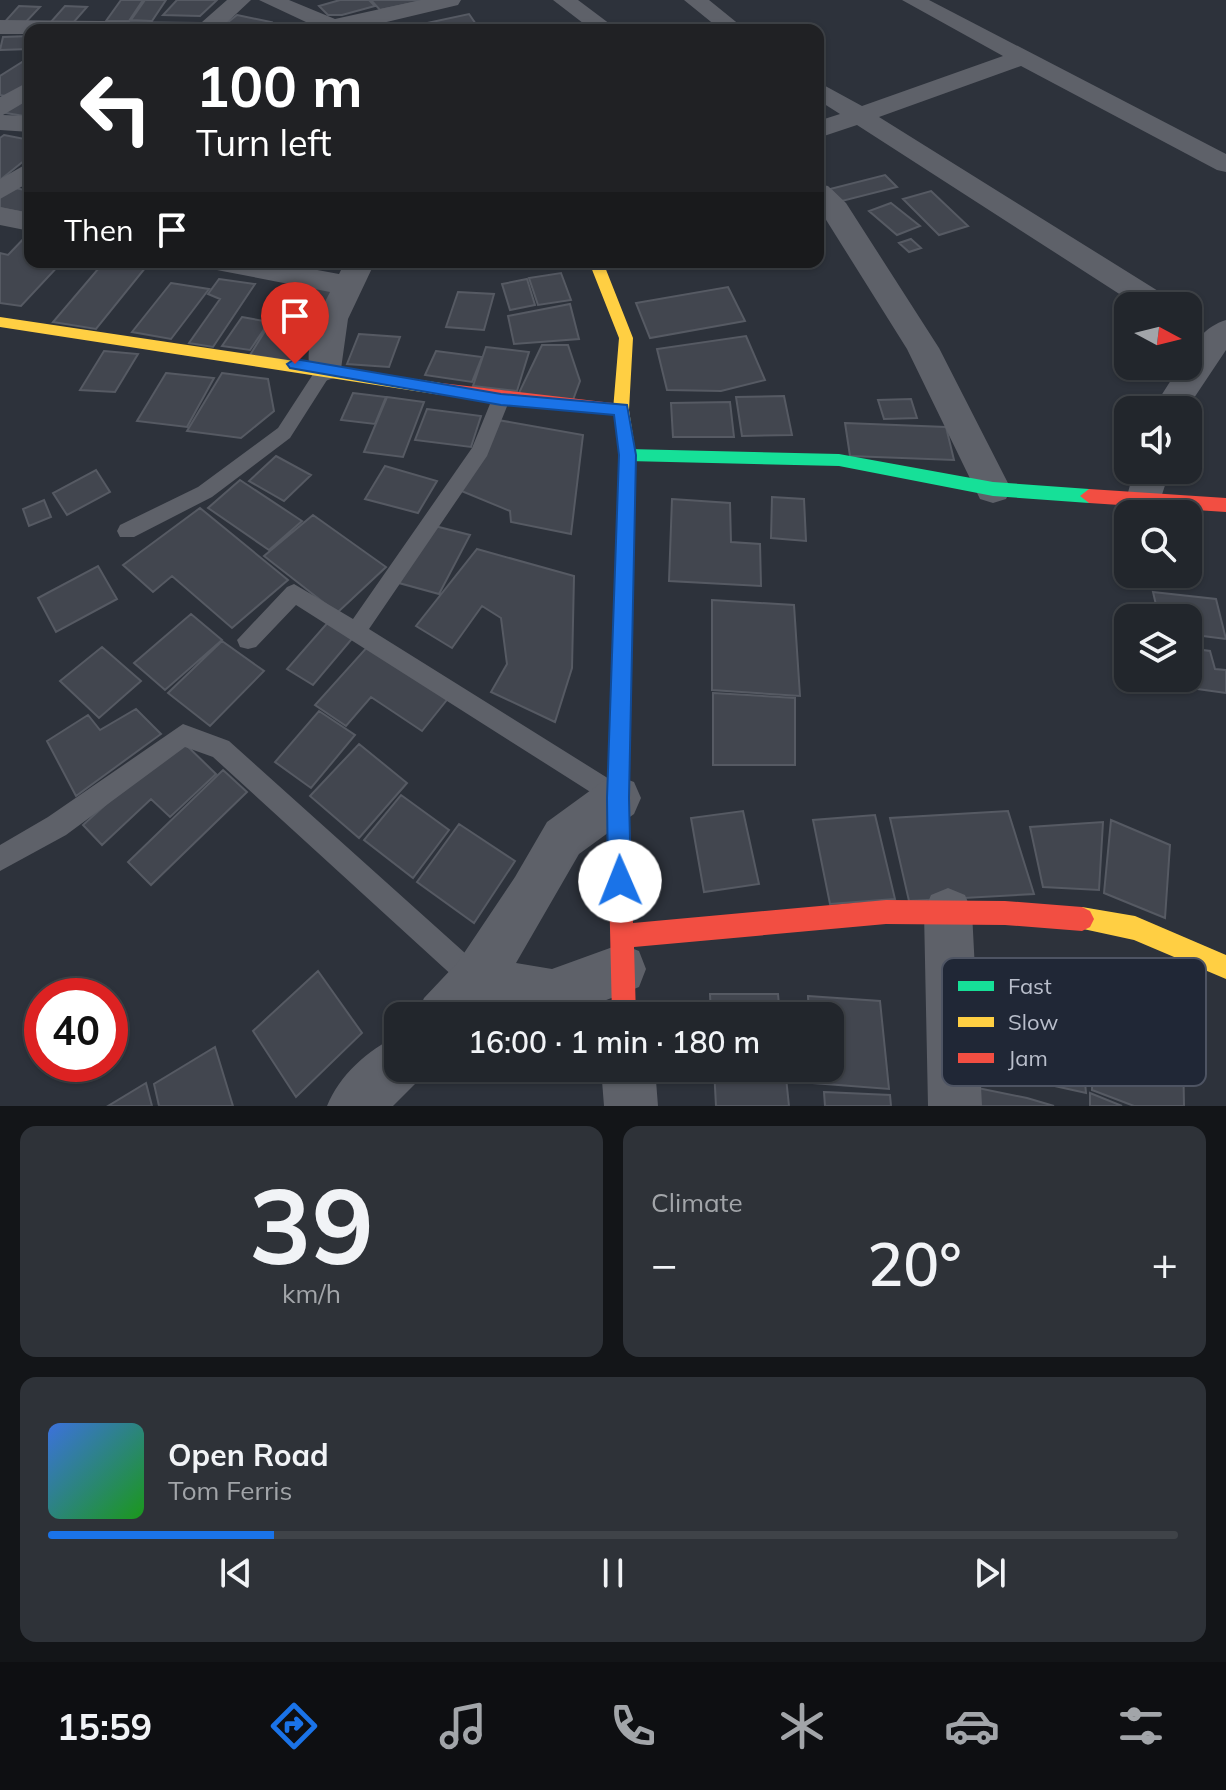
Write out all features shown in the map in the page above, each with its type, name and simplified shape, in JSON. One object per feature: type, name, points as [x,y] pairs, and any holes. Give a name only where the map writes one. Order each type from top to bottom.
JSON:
[{"type":"street","points":[[214,24],[240,0]]},
{"type":"street","points":[[270,0],[328,24]]},
{"type":"street","points":[[354,24],[450,0]]},
{"type":"street","points":[[564,0],[598,24]]},
{"type":"street","points":[[695,0],[727,24]]},
{"type":"street","points":[[913,0],[1226,164]]},
{"type":"street","points":[[0,27],[24,27]]},
{"type":"street","points":[[824,128],[1023,57]]},
{"type":"street","points":[[0,108],[24,92]]},
{"type":"street","points":[[824,93],[1138,292]]},
{"type":"street","points":[[0,122],[24,124]]},
{"type":"street","points":[[0,191],[24,174]]},
{"type":"street","points":[[824,198],[836,209],[923,348],[993,489]]},
{"type":"street","points":[[0,216],[24,221]]},
{"type":"street","points":[[288,268],[354,274],[332,319],[325,369]]},
{"type":"street","points":[[598,268],[626,338],[621,410],[628,455],[618,798],[622,974]]},
{"type":"street","points":[[0,322],[325,369],[501,399],[621,410]]},
{"type":"street","points":[[1176,396],[1207,338]]},
{"type":"street","points":[[628,455],[839,460],[993,489],[1148,485],[1226,505]]},
{"type":"street","points":[[455,1002],[476,980],[532,894],[563,838],[618,798]]},
{"type":"street","points":[[476,980],[552,995],[622,974],[886,912],[1096,920],[1135,928],[1205,958]]},
{"type":"street","points":[[948,912],[950,958]]},
{"type":"street","points":[[1206,958],[1226,967]]},
{"type":"street","points":[[354,1106],[384,1077]]},
{"type":"street","points":[[629,1082],[631,1106]]},
{"type":"street","points":[[954,1086],[955,1106]]},
{"type":"lane","points":[[127,531],[205,492],[284,433],[325,369]]},
{"type":"lane","points":[[357,630],[480,451],[501,399]]},
{"type":"lane","points":[[248,640],[294,593],[357,630],[618,798]]},
{"type":"lane","points":[[0,859],[57,826],[183,735],[221,749],[476,980]]},
{"type":"building","points":[[121,0],[143,0],[129,21],[106,21]]},
{"type":"building","points":[[145,0],[166,0],[152,21],[131,20]]},
{"type":"building","points":[[177,0],[217,0],[200,16],[163,15]]},
{"type":"building","points":[[340,0],[369,0],[375,6],[342,15],[328,15],[319,6]]},
{"type":"building","points":[[371,0],[427,0],[380,10]]},
{"type":"building","points":[[19,6],[40,7],[23,25],[2,25]]},
{"type":"building","points":[[65,6],[87,7],[73,23],[50,23]]},
{"type":"building","points":[[469,14],[476,24],[422,24]]},
{"type":"building","points":[[237,15],[271,22],[268,24],[226,24]]},
{"type":"building","points":[[24,36],[24,49],[0,50],[3,37]]},
{"type":"building","points":[[24,61],[24,88],[11,97],[0,95],[0,76]]},
{"type":"building","points":[[18,97],[24,98],[24,116],[0,112]]},
{"type":"building","points":[[4,135],[24,139],[24,161],[0,180],[0,138]]},
{"type":"building","points":[[885,175],[897,187],[842,201],[830,189]]},
{"type":"building","points":[[10,187],[24,190],[24,213],[0,208],[0,195]]},
{"type":"building","points":[[931,191],[968,226],[939,235],[903,199]]},
{"type":"building","points":[[891,203],[920,226],[897,235],[869,211]]},
{"type":"building","points":[[24,238],[24,268],[56,268],[21,306],[0,303],[0,253],[8,255]]},
{"type":"building","points":[[911,239],[921,248],[909,252],[899,243]]},
{"type":"building","points":[[99,268],[145,268],[96,329],[53,322]]},
{"type":"building","points":[[561,273],[571,300],[538,305],[529,278]]},
{"type":"building","points":[[219,279],[255,284],[213,347],[189,343],[220,299],[208,294]]},
{"type":"building","points":[[527,279],[535,305],[510,310],[502,284]]},
{"type":"building","points":[[297,280],[338,286],[296,362],[250,355]]},
{"type":"building","points":[[171,283],[209,289],[171,339],[132,332]]},
{"type":"building","points":[[728,287],[745,321],[650,338],[636,303]]},
{"type":"building","points":[[458,292],[494,294],[484,330],[446,327]]},
{"type":"building","points":[[570,304],[579,339],[514,344],[508,316]]},
{"type":"building","points":[[242,317],[269,322],[250,350],[222,346]]},
{"type":"building","points":[[359,334],[400,337],[389,367],[347,364]]},
{"type":"building","points":[[746,336],[765,380],[721,391],[667,390],[657,349]]},
{"type":"building","points":[[542,345],[568,345],[580,381],[573,400],[517,397]]},
{"type":"building","points":[[486,347],[529,352],[517,391],[473,386]]},
{"type":"building","points":[[104,351],[138,354],[115,392],[80,390]]},
{"type":"building","points":[[436,351],[482,357],[472,382],[425,375]]},
{"type":"building","points":[[166,373],[214,378],[187,427],[137,421]]},
{"type":"building","points":[[222,373],[268,379],[274,411],[241,438],[187,431]]},
{"type":"building","points":[[353,393],[386,397],[375,424],[341,420]]},
{"type":"building","points":[[784,396],[792,435],[742,436],[736,397]]},
{"type":"building","points":[[387,397],[424,402],[403,457],[364,452]]},
{"type":"building","points":[[911,399],[917,418],[884,419],[878,400]]},
{"type":"building","points":[[730,402],[734,437],[673,437],[671,403]]},
{"type":"building","points":[[427,409],[481,416],[471,447],[415,440]]},
{"type":"building","points":[[498,420],[583,435],[571,534],[511,522],[510,511],[459,490]]},
{"type":"building","points":[[845,423],[946,427],[954,460],[850,456]]},
{"type":"building","points":[[276,456],[311,475],[284,501],[249,481]]},
{"type":"building","points":[[385,466],[437,481],[418,513],[365,499]]},
{"type":"building","points":[[96,470],[110,492],[67,515],[53,493]]},
{"type":"building","points":[[240,480],[302,521],[269,550],[208,508]]},
{"type":"building","points":[[772,497],[804,499],[806,541],[771,538]]},
{"type":"building","points":[[672,499],[730,503],[731,542],[760,544],[761,586],[669,581]]},
{"type":"building","points":[[44,500],[51,517],[29,526],[23,509]]},
{"type":"building","points":[[200,508],[288,580],[232,628],[172,576],[153,592],[123,565]]},
{"type":"building","points":[[313,515],[386,567],[337,613],[264,556]]},
{"type":"building","points":[[431,525],[470,535],[439,594],[399,583]]},
{"type":"building","points":[[477,549],[574,576],[572,668],[555,722],[491,692],[507,664],[501,618],[482,606],[452,648],[416,626]]},
{"type":"building","points":[[98,566],[117,599],[56,632],[38,598]]},
{"type":"building","points":[[1153,592],[1216,599],[1226,639],[1202,636],[1202,604],[1156,604]]},
{"type":"building","points":[[712,600],[794,605],[800,696],[712,690]]},
{"type":"building","points":[[191,614],[222,640],[165,690],[134,663]]},
{"type":"building","points":[[330,620],[356,634],[313,685],[287,669]]},
{"type":"building","points":[[222,641],[264,671],[210,726],[168,693]]},
{"type":"building","points":[[369,645],[450,696],[422,731],[371,697],[346,726],[315,705]]},
{"type":"building","points":[[102,647],[141,681],[99,718],[60,681]]},
{"type":"building","points":[[1202,650],[1210,651],[1215,669],[1226,670],[1226,693],[1202,690]]},
{"type":"building","points":[[713,693],[795,698],[795,765],[713,765]]},
{"type":"building","points":[[136,709],[161,734],[76,796],[47,741],[88,715],[100,730]]},
{"type":"building","points":[[319,711],[355,735],[311,788],[275,762]]},
{"type":"building","points":[[179,738],[216,774],[170,817],[151,799],[102,845],[83,825]]},
{"type":"building","points":[[359,744],[407,783],[359,838],[310,796]]},
{"type":"building","points":[[223,770],[247,792],[151,885],[128,862]]},
{"type":"building","points":[[401,795],[449,830],[413,878],[364,840]]},
{"type":"building","points":[[743,811],[759,884],[704,892],[691,818]]},
{"type":"building","points":[[1008,811],[1034,894],[909,901],[890,818]]},
{"type":"building","points":[[875,815],[895,899],[830,904],[813,820]]},
{"type":"building","points":[[1111,820],[1170,845],[1165,918],[1104,893]]},
{"type":"building","points":[[1103,822],[1099,890],[1043,887],[1030,827]]},
{"type":"building","points":[[459,824],[515,861],[474,923],[417,882]]},
{"type":"building","points":[[318,971],[362,1033],[296,1097],[253,1031]]},
{"type":"building","points":[[710,994],[778,994],[779,1002],[710,1002]]},
{"type":"building","points":[[808,996],[880,1001],[889,1089],[813,1083],[844,1082],[844,1002],[808,1002]]},
{"type":"building","points":[[215,1047],[233,1106],[159,1106],[154,1084]]},
{"type":"building","points":[[715,1082],[786,1082],[789,1106],[716,1106]]},
{"type":"building","points":[[146,1083],[152,1106],[108,1106]]},
{"type":"building","points":[[968,1086],[1027,1098],[1054,1106],[968,1106]]},
{"type":"building","points":[[1055,1086],[1085,1086],[1086,1093]]},
{"type":"building","points":[[1092,1086],[1184,1086],[1184,1106],[1134,1106],[1092,1090]]},
{"type":"building","points":[[824,1092],[890,1095],[891,1106],[825,1106]]},
{"type":"building","points":[[1090,1093],[1122,1106],[1090,1106]]},
{"type":"traffic: fast","points":[[628,455],[839,460],[993,489],[1089,496]]},
{"type":"traffic: slow","points":[[598,268],[626,338],[621,410],[628,455],[621,695]]},
{"type":"traffic: slow","points":[[0,322],[441,389]]},
{"type":"traffic: slow","points":[[1082,919],[1135,928],[1205,958]]},
{"type":"traffic: slow","points":[[1206,958],[1226,967]]},
{"type":"traffic: jam","points":[[441,389],[621,410]]},
{"type":"traffic: jam","points":[[1089,496],[1226,505]]},
{"type":"traffic: jam","points":[[621,695],[618,798],[624,1002]]},
{"type":"traffic: jam","points":[[621,936],[886,912],[1005,913],[1082,919]]},
{"type":"route","points":[[295,364],[501,399],[621,410],[628,455],[618,798],[620,881]]}]
